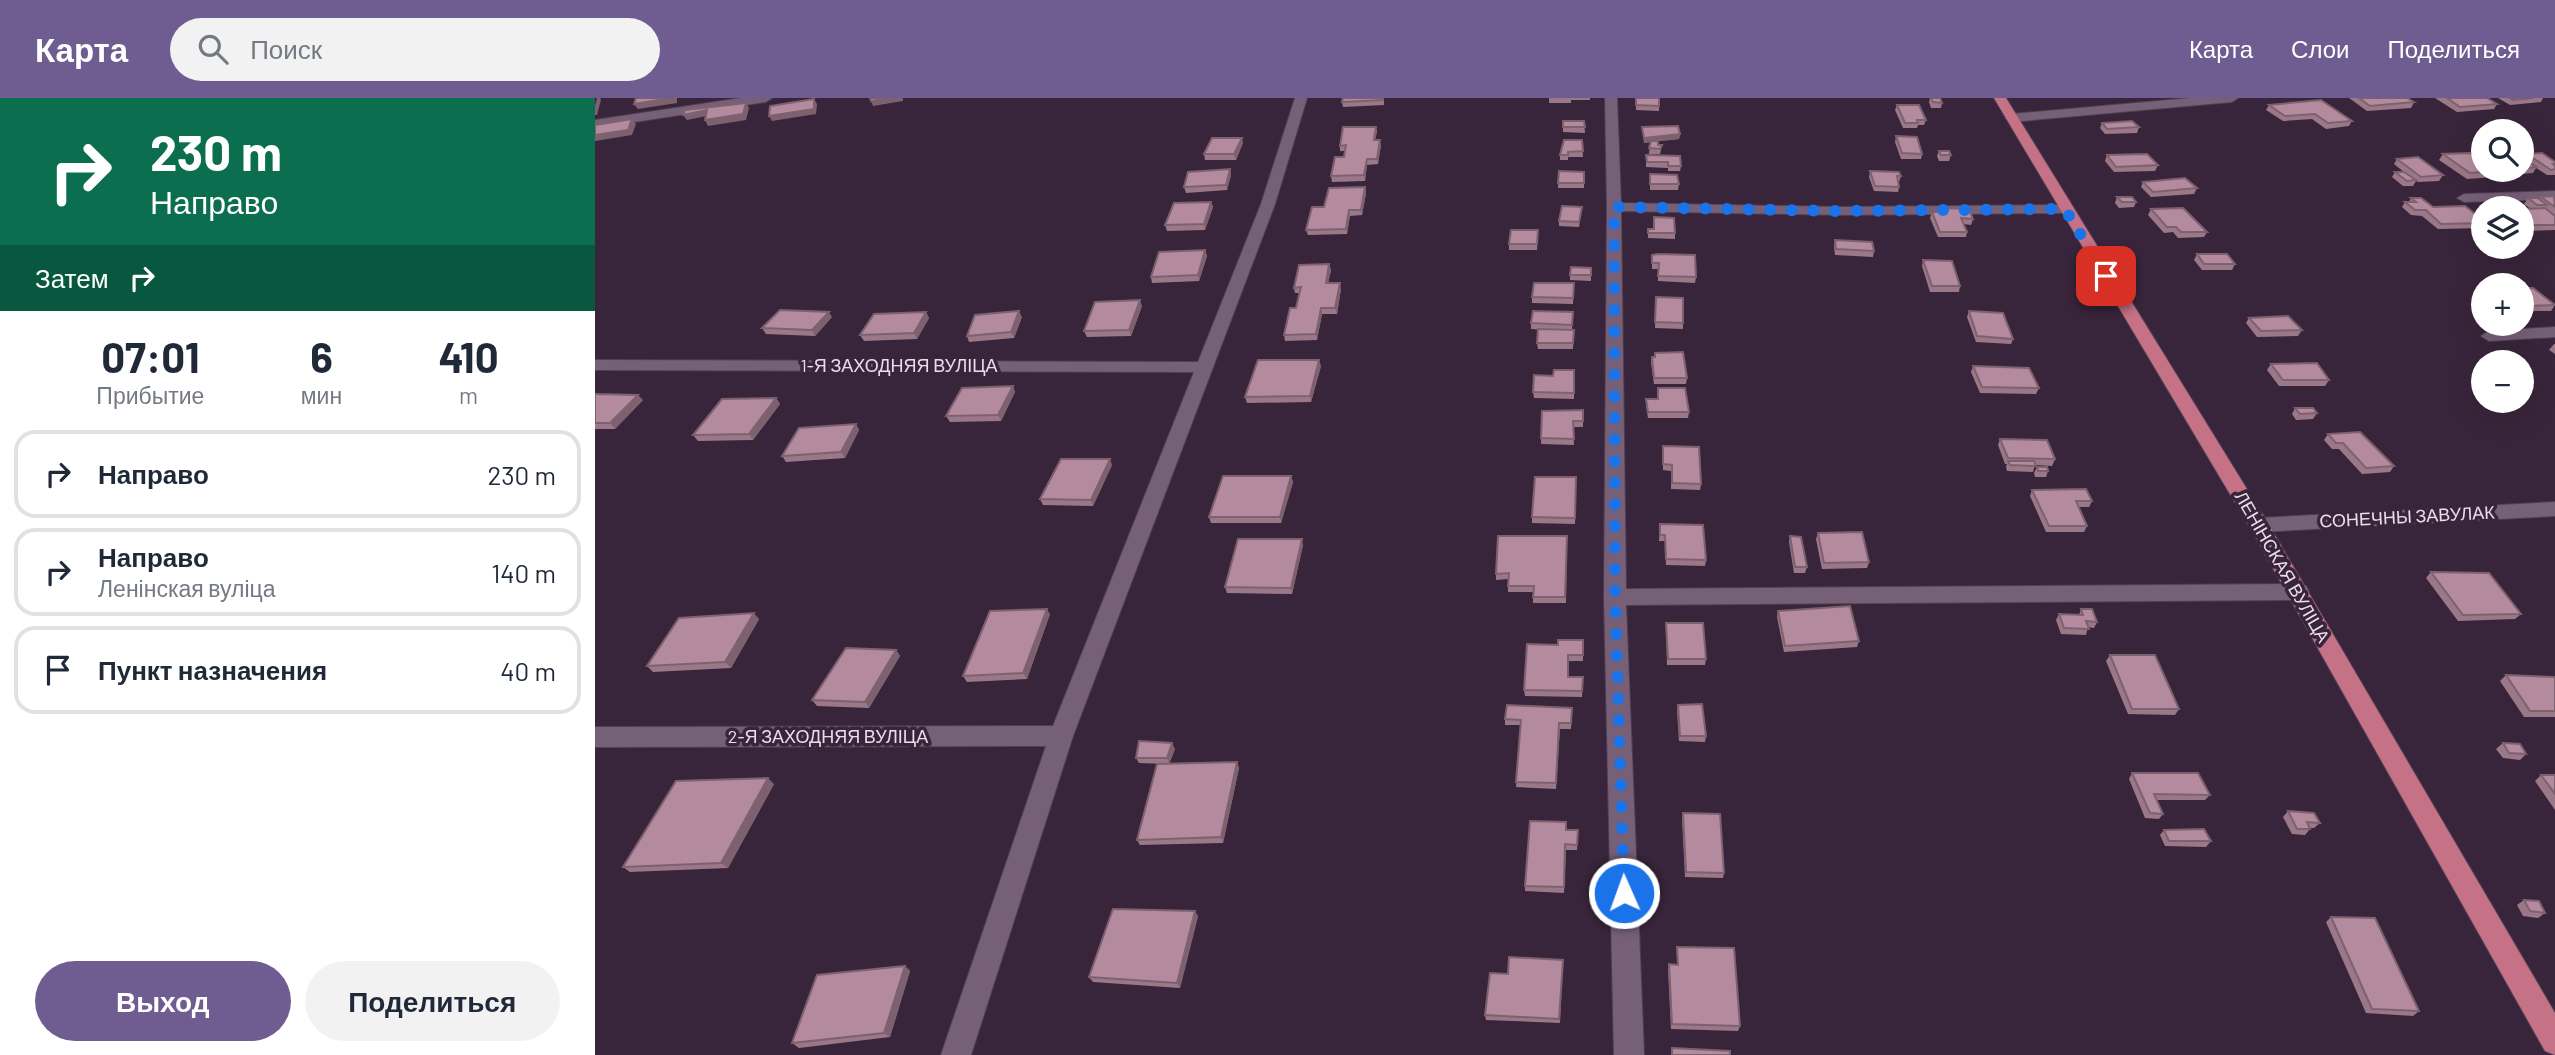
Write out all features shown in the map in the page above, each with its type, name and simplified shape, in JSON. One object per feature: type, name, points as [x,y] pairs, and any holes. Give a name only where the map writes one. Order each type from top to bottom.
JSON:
[{"type":"main road","name":"ЛЕНІНСКАЯ ВУЛІЦА","points":[[2000,98],[2259,525],[2555,1041]]},
{"type":"street","points":[[595,124],[766,98]]},
{"type":"street","points":[[956,1055],[1061,736],[1268,204],[1301,98]]},
{"type":"street","points":[[1611,98],[1614,207],[1615,597],[1629,1055]]},
{"type":"street","points":[[2011,118],[2232,98]]},
{"type":"street","points":[[2464,198],[2555,195]]},
{"type":"street","points":[[1614,207],[1840,211],[2065,209]]},
{"type":"street","points":[[2534,333],[2555,332]]},
{"type":"street","name":"1-Я ЗАХОДНЯЯ ВУЛІЦА","points":[[595,365],[1204,367]]},
{"type":"street","name":"СОНЕЧНЫ ЗАВУЛАК","points":[[2259,525],[2555,509]]},
{"type":"street","points":[[1615,597],[2298,592]]},
{"type":"street","name":"2-Я ЗАХОДНЯЯ ВУЛІЦА","points":[[595,737],[1061,736]]},
{"type":"building","points":[[636,98],[671,98],[634,104]]},
{"type":"building","points":[[1343,98],[1383,98],[1383,100],[1342,102]]},
{"type":"building","points":[[1636,98],[1659,98],[1659,106],[1636,105]]},
{"type":"building","points":[[1931,98],[1940,98],[1942,103],[1933,102]]},
{"type":"building","points":[[2359,98],[2407,98],[2414,102],[2370,106]]},
{"type":"building","points":[[2447,98],[2487,98],[2497,104],[2460,107]]},
{"type":"building","points":[[814,99],[814,109],[769,116],[770,106]]},
{"type":"building","points":[[2321,100],[2352,121],[2328,123],[2315,114],[2285,116],[2269,105]]},
{"type":"building","points":[[746,103],[743,114],[705,120],[707,110],[683,115],[685,110]]},
{"type":"building","points":[[1897,105],[1919,105],[1926,120],[1905,123]]},
{"type":"building","points":[[632,119],[628,130],[595,135],[595,125]]},
{"type":"building","points":[[1563,121],[1584,121],[1585,127],[1563,127]]},
{"type":"building","points":[[2132,121],[2139,127],[2107,129],[2102,123]]},
{"type":"building","points":[[1678,126],[1680,134],[1644,138],[1642,127]]},
{"type":"building","points":[[1343,127],[1376,127],[1374,140],[1380,140],[1377,159],[1367,159],[1364,175],[1331,176],[1335,157],[1344,157],[1346,145],[1340,146]]},
{"type":"building","points":[[1896,136],[1917,137],[1922,154],[1902,153]]},
{"type":"building","points":[[1212,138],[1242,138],[1234,154],[1204,154]]},
{"type":"building","points":[[1564,140],[1582,140],[1583,151],[1560,155]]},
{"type":"building","points":[[1651,141],[1658,141],[1658,145],[1662,145],[1660,149],[1649,148]]},
{"type":"building","points":[[1939,151],[1949,151],[1951,155],[1941,155]]},
{"type":"building","points":[[2542,153],[2555,162],[2555,169],[2551,170],[2534,159],[2534,154]]},
{"type":"building","points":[[2147,154],[2158,165],[2116,167],[2107,155]]},
{"type":"building","points":[[2443,154],[2471,154],[2471,173],[2470,173]]},
{"type":"building","points":[[1646,155],[1680,156],[1681,166],[1668,166],[1668,162],[1647,162]]},
{"type":"building","points":[[2418,157],[2443,175],[2421,177],[2397,159]]},
{"type":"building","points":[[1230,169],[1226,185],[1184,187],[1188,172]]},
{"type":"building","points":[[1559,171],[1584,172],[1584,183],[1558,183]]},
{"type":"building","points":[[1870,171],[1899,172],[1899,187],[1875,186]]},
{"type":"building","points":[[2395,172],[2404,172],[2416,180],[2407,181]]},
{"type":"building","points":[[1650,174],[1677,175],[1679,184],[1650,184]]},
{"type":"building","points":[[2185,178],[2197,188],[2153,192],[2143,182]]},
{"type":"building","points":[[1365,187],[1361,210],[1349,210],[1346,229],[1306,230],[1312,207],[1324,207],[1329,188]]},
{"type":"building","points":[[2554,196],[2555,207],[2541,197]]},
{"type":"building","points":[[2117,197],[2132,197],[2136,202],[2122,202]]},
{"type":"building","points":[[2411,198],[2421,198],[2433,207],[2465,206],[2471,211],[2471,223],[2441,224],[2426,210],[2415,210],[2405,202],[2416,202]]},
{"type":"building","points":[[2534,198],[2547,205],[2537,205]]},
{"type":"building","points":[[1211,202],[1204,224],[1165,225],[1174,203]]},
{"type":"building","points":[[1562,206],[1582,207],[1579,222],[1559,221]]},
{"type":"building","points":[[1945,208],[1969,209],[1973,219],[1961,218],[1967,232],[1940,232],[1932,212],[1946,212]]},
{"type":"building","points":[[2183,208],[2207,232],[2181,232],[2176,227],[2167,227],[2151,209]]},
{"type":"building","points":[[2534,208],[2545,208],[2555,216],[2555,225],[2534,225]]},
{"type":"building","points":[[1654,217],[1674,218],[1675,233],[1648,233],[1648,229],[1654,229]]},
{"type":"building","points":[[1511,230],[1538,230],[1537,244],[1509,244]]},
{"type":"building","points":[[1835,240],[1872,242],[1874,251],[1836,249]]},
{"type":"building","points":[[1205,250],[1198,275],[1151,277],[1159,252]]},
{"type":"building","points":[[2197,254],[2227,254],[2235,264],[2204,264]]},
{"type":"building","points":[[1652,255],[1695,255],[1696,277],[1658,276],[1659,263],[1652,263]]},
{"type":"building","points":[[1923,260],[1952,261],[1960,286],[1932,286]]},
{"type":"building","points":[[1329,264],[1326,283],[1340,283],[1335,308],[1321,308],[1316,334],[1284,335],[1290,308],[1296,308],[1301,287],[1294,288],[1299,265]]},
{"type":"building","points":[[1571,267],[1591,268],[1591,275],[1570,275]]},
{"type":"building","points":[[1534,283],[1574,283],[1573,298],[1532,297]]},
{"type":"building","points":[[2534,289],[2555,305],[2534,306]]},
{"type":"building","points":[[1656,297],[1683,298],[1683,323],[1655,322]]},
{"type":"building","points":[[1140,300],[1129,330],[1084,331],[1095,302]]},
{"type":"building","points":[[780,310],[829,312],[812,330],[762,328]]},
{"type":"building","points":[[1019,311],[1011,332],[967,336],[975,315]]},
{"type":"building","points":[[1533,311],[1573,312],[1572,325],[1531,323]]},
{"type":"building","points":[[1969,311],[2003,313],[2013,339],[1977,336]]},
{"type":"building","points":[[926,312],[914,333],[860,335],[874,314]]},
{"type":"building","points":[[2288,316],[2302,330],[2261,331],[2249,318]]},
{"type":"building","points":[[1538,329],[1574,330],[1573,343],[1537,343]]},
{"type":"building","points":[[1683,352],[1687,378],[1654,378],[1652,357],[1655,357],[1655,353]]},
{"type":"building","points":[[1258,360],[1319,360],[1310,396],[1245,397]]},
{"type":"building","points":[[2317,363],[2329,380],[2283,380],[2271,364]]},
{"type":"building","points":[[1973,366],[2029,368],[2039,388],[1982,387]]},
{"type":"building","points":[[1554,370],[1574,370],[1574,393],[1533,392],[1534,375],[1553,376]]},
{"type":"building","points":[[1013,386],[998,415],[946,416],[962,388]]},
{"type":"building","points":[[1658,388],[1685,388],[1689,412],[1648,412],[1646,399],[1658,399]]},
{"type":"building","points":[[595,394],[638,395],[610,423],[595,423]]},
{"type":"building","points":[[776,398],[749,434],[693,435],[722,399]]},
{"type":"building","points":[[2295,408],[2313,408],[2317,413],[2300,414]]},
{"type":"building","points":[[1583,410],[1583,421],[1573,421],[1574,439],[1541,438],[1542,411]]},
{"type":"building","points":[[856,424],[841,452],[782,456],[799,428]]},
{"type":"building","points":[[2360,432],[2394,466],[2366,468],[2343,443],[2336,443],[2328,434]]},
{"type":"building","points":[[2000,439],[2047,440],[2055,459],[2008,458]]},
{"type":"building","points":[[1663,446],[1699,447],[1701,484],[1672,483],[1672,465],[1663,464]]},
{"type":"building","points":[[1061,459],[1110,459],[1091,500],[1040,499]]},
{"type":"building","points":[[2008,461],[2034,461],[2036,466],[2010,465]]},
{"type":"building","points":[[2037,467],[2047,467],[2048,471],[2038,471]]},
{"type":"building","points":[[1223,476],[1291,476],[1280,517],[1209,517]]},
{"type":"building","points":[[1535,477],[1576,477],[1575,518],[1532,517]]},
{"type":"building","points":[[2086,489],[2092,501],[2076,501],[2087,526],[2049,526],[2032,490]]},
{"type":"building","points":[[1660,524],[1703,525],[1706,560],[1666,559],[1665,535],[1660,535]]},
{"type":"building","points":[[1862,532],[1869,562],[1824,563],[1818,533]]},
{"type":"building","points":[[1498,536],[1567,536],[1565,597],[1533,597],[1534,586],[1508,586],[1509,573],[1496,574]]},
{"type":"building","points":[[1790,536],[1801,537],[1807,567],[1795,567]]},
{"type":"building","points":[[1238,539],[1302,539],[1291,588],[1225,587]]},
{"type":"building","points":[[2431,572],[2489,573],[2521,614],[2463,615]]},
{"type":"building","points":[[1850,606],[1859,641],[1785,646],[1778,611]]},
{"type":"building","points":[[1047,609],[1023,673],[963,676],[990,611]]},
{"type":"building","points":[[2081,609],[2092,609],[2097,622],[2086,621],[2089,629],[2064,628],[2059,614],[2083,615]]},
{"type":"building","points":[[754,613],[725,662],[647,666],[679,618]]},
{"type":"building","points":[[1666,623],[1703,623],[1706,659],[1668,659]]},
{"type":"building","points":[[1558,640],[1583,640],[1583,655],[1568,655],[1568,677],[1583,677],[1582,691],[1524,690],[1527,644],[1558,645]]},
{"type":"building","points":[[846,648],[896,650],[865,702],[812,700]]},
{"type":"building","points":[[2110,655],[2155,655],[2179,709],[2132,709]]},
{"type":"building","points":[[2506,675],[2555,677],[2555,711],[2530,711]]},
{"type":"building","points":[[1702,704],[1706,736],[1680,736],[1678,705]]},
{"type":"building","points":[[1507,705],[1572,708],[1571,723],[1559,723],[1556,783],[1516,782],[1521,720],[1505,719]]},
{"type":"building","points":[[1139,741],[1172,743],[1167,758],[1136,758]]},
{"type":"building","points":[[2503,743],[2520,744],[2526,754],[2509,753]]},
{"type":"building","points":[[1237,762],[1221,837],[1137,840],[1157,764]]},
{"type":"building","points":[[2132,773],[2198,773],[2210,795],[2154,794],[2163,814],[2150,813]]},
{"type":"building","points":[[2541,775],[2555,775],[2555,794]]},
{"type":"building","points":[[768,778],[721,863],[623,867],[676,781]]},
{"type":"building","points":[[2288,811],[2314,813],[2320,823],[2307,822],[2310,829],[2297,829]]},
{"type":"building","points":[[1683,813],[1720,814],[1724,873],[1686,872]]},
{"type":"building","points":[[1530,821],[1566,822],[1566,830],[1578,830],[1577,845],[1565,844],[1564,887],[1525,886]]},
{"type":"building","points":[[2204,829],[2211,841],[2169,841],[2164,830]]},
{"type":"building","points":[[2524,900],[2539,901],[2545,913],[2530,911]]},
{"type":"building","points":[[1113,909],[1195,911],[1177,983],[1089,977]]},
{"type":"building","points":[[2331,917],[2375,918],[2419,1011],[2372,1009]]},
{"type":"building","points":[[1677,947],[1734,948],[1740,1026],[1672,1024],[1669,964],[1678,965]]},
{"type":"building","points":[[1509,957],[1563,960],[1559,1019],[1485,1015],[1490,973],[1508,974]]},
{"type":"building","points":[[905,966],[884,1033],[792,1043],[817,975]]},
{"type":"building","points":[[1672,1048],[1730,1051],[1730,1055],[1672,1055]]},
{"type":"route","points":[[1624,893],[1615,597],[1614,207],[1840,211],[2065,209],[2106,276]]}]
